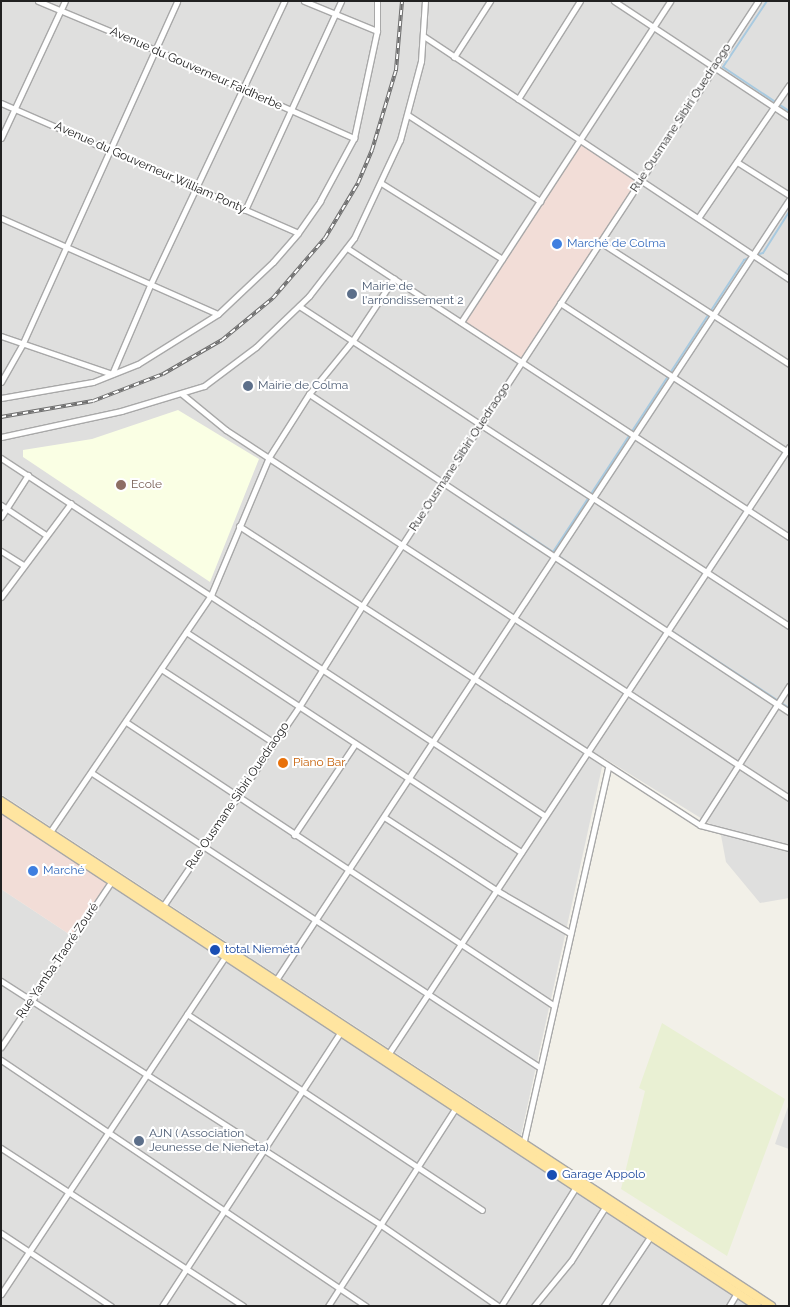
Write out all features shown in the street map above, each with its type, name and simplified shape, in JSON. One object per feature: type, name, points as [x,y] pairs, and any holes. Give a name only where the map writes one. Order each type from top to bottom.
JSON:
[{"type":"main road","points":[[1,800],[50,832],[114,878]]},
{"type":"main road","points":[[1,808],[114,878],[522,1147],[610,1199],[739,1290],[757,1306]]},
{"type":"main road","points":[[522,1147],[576,1187],[650,1237],[739,1290],[771,1306]]},
{"type":"street","name":"Avenue du Gouverneur Faidherbe","points":[[38,1],[156,50],[242,90],[354,138]]},
{"type":"street","points":[[1,138],[65,1]]},
{"type":"street","points":[[1,382],[22,345],[108,150],[156,50],[177,1]]},
{"type":"street","points":[[112,374],[151,283],[284,1]]},
{"type":"street","points":[[304,1],[377,32]]},
{"type":"street","points":[[245,210],[341,1]]},
{"type":"street","points":[[1,398],[83,384],[138,364],[218,314],[298,233],[338,172],[354,138],[377,32],[376,1]]},
{"type":"street","points":[[1,436],[182,394],[204,386],[226,371],[299,306],[347,248],[381,183],[408,115],[424,36],[425,1]]},
{"type":"street","points":[[454,57],[490,1]]},
{"type":"street","points":[[518,99],[580,1]]},
{"type":"street","points":[[614,1],[789,117]]},
{"type":"street","points":[[461,322],[670,1]]},
{"type":"street","name":"Rue Ousmane Sibiri Ouedraogo","points":[[161,909],[299,707],[362,606],[758,1]]},
{"type":"street","points":[[424,36],[579,141],[789,279]]},
{"type":"street","points":[[698,218],[789,85]]},
{"type":"street","name":"Avenue du Gouverneur William Ponty","points":[[1,103],[298,233]]},
{"type":"street","points":[[408,115],[540,201]]},
{"type":"street","points":[[737,162],[789,195]]},
{"type":"street","points":[[381,183],[502,260]]},
{"type":"street","points":[[274,983],[789,200]]},
{"type":"street","points":[[1,218],[218,314]]},
{"type":"street","points":[[600,242],[789,364]]},
{"type":"street","points":[[347,248],[789,538]]},
{"type":"street","points":[[50,832],[92,773],[210,595],[269,456],[309,394],[352,340],[394,278]]},
{"type":"street","points":[[386,1058],[666,631],[788,450],[672,378],[560,303]]},
{"type":"street","points":[[299,306],[789,626]]},
{"type":"street","points":[[1,336],[22,345],[112,374]]},
{"type":"street","points":[[182,394],[210,420],[403,543],[627,693],[789,798]]},
{"type":"street","points":[[309,394],[553,559],[789,712]]},
{"type":"street","points":[[1,458],[545,816]]},
{"type":"street","points":[[1,517],[28,475]]},
{"type":"street","points":[[1,597],[71,503]]},
{"type":"street","points":[[1,505],[46,535]]},
{"type":"street","points":[[239,526],[473,680],[700,825],[789,848]]},
{"type":"street","points":[[1,551],[23,565]]},
{"type":"street","points":[[186,632],[521,852]]},
{"type":"street","points":[[161,669],[274,743]]},
{"type":"street","points":[[700,825],[789,686]]},
{"type":"street","points":[[126,722],[553,1005]]},
{"type":"street","points":[[294,835],[355,744]]},
{"type":"street","points":[[522,1147],[608,767]]},
{"type":"street","points":[[92,773],[539,1067]]},
{"type":"street","points":[[384,816],[496,890],[570,933]]},
{"type":"street","name":"Rue Yamba Traoré Zouré","points":[[1,1047],[114,878]]},
{"type":"street","points":[[1,1294],[150,1075],[187,1014],[228,953]]},
{"type":"street","points":[[1,981],[381,1225],[499,1306],[576,1187]]},
{"type":"street","points":[[187,1014],[482,1210]]},
{"type":"street","points":[[162,1306],[265,1151],[302,1089],[342,1029]]},
{"type":"street","points":[[1,1060],[111,1132],[366,1306]]},
{"type":"street","points":[[328,1306],[458,1105]]},
{"type":"street","points":[[1,1148],[243,1306]]},
{"type":"street","points":[[534,1306],[570,1261],[610,1199]]},
{"type":"street","points":[[1,1233],[111,1306]]},
{"type":"street","points":[[604,1306],[650,1237]]},
{"type":"street","points":[[729,1306],[739,1290]]},
{"type":"shaded area","points":[[1,1],[789,1],[789,898],[760,903],[726,862],[720,830],[604,758],[521,1135],[1,794]]},
{"type":"shaded area","points":[[579,141],[640,181],[522,363],[461,322]]},
{"type":"shaded area","points":[[178,410],[259,459],[210,582],[23,457],[23,450],[92,439]]},
{"type":"shaded area","points":[[1,811],[108,881],[72,936],[1,889]]},
{"type":"shaded area","points":[[108,881],[758,1306],[1,1306],[1,889],[72,936]]},
{"type":"shaded area","points":[[662,1023],[785,1099],[727,1256],[621,1189],[645,1091],[639,1088]]},
{"type":"shaded area","points":[[789,1104],[789,1149],[775,1144]]},
{"type":"waterway","points":[[767,1],[723,67],[789,111]]},
{"type":"waterway","points":[[756,255],[763,253],[789,212]]},
{"type":"waterway","points":[[553,552],[744,260],[749,258]]},
{"type":"waterway","points":[[503,519],[553,552]]},
{"type":"waterway","points":[[557,555],[630,604]]},
{"type":"waterway","points":[[670,630],[789,708]]},
{"type":"railway","points":[[1,417],[93,401],[163,374],[222,340],[273,298],[325,238],[358,183],[372,150],[396,70],[402,1]]},
{"type":"place","name":"Marché de Colma","points":[[557,244]]},
{"type":"place","name":"Mairie de l'arrondissement 2","points":[[352,294]]},
{"type":"place","name":"Mairie de Colma","points":[[248,386]]},
{"type":"place","name":"Ecole","points":[[121,485]]},
{"type":"place","name":"Piano Bar","points":[[283,763]]},
{"type":"place","name":"Marché","points":[[33,871]]},
{"type":"place","name":"total Nieméta","points":[[215,950]]},
{"type":"place","name":"AJN ( Association Jeunesse de Nieneta)","points":[[139,1141]]},
{"type":"place","name":"Garage Appolo","points":[[552,1175]]}]
